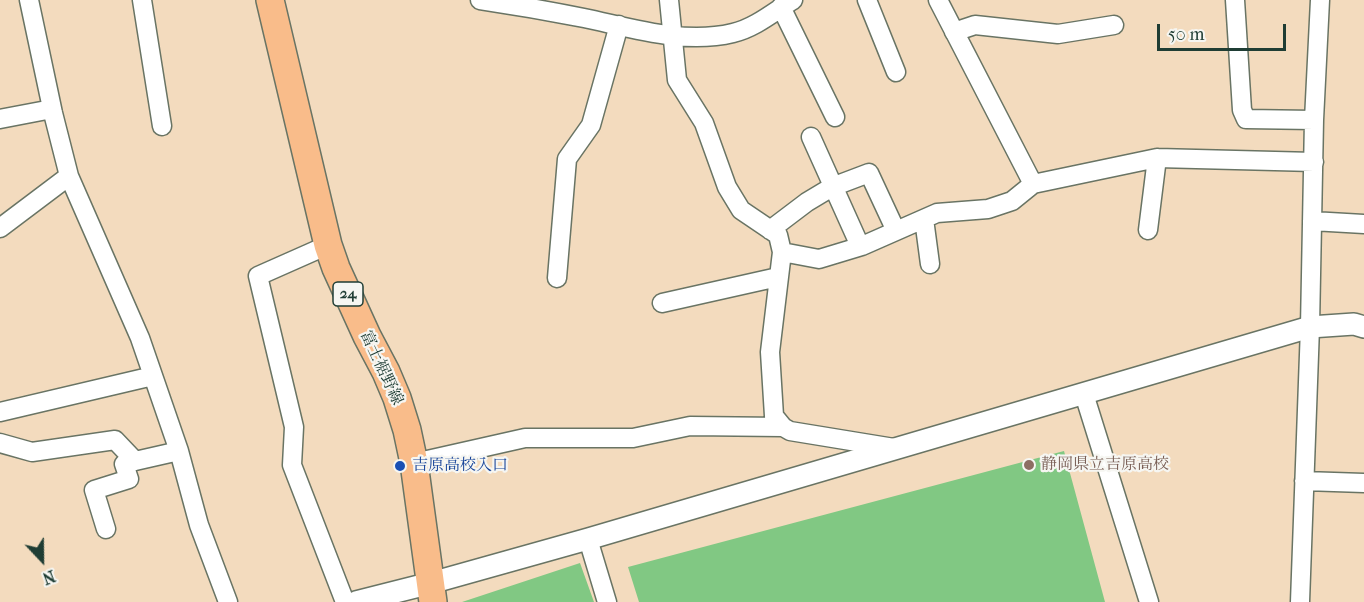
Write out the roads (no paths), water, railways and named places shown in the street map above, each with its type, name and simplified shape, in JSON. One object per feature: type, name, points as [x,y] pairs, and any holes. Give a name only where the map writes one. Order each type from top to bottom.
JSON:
[{"type":"main road","name":"富士裾野線","points":[[270,0],[328,244],[336,268],[398,398],[407,430],[414,463],[432,593]]},
{"type":"street","points":[[29,0],[69,176],[140,338],[179,451],[199,525],[228,602]]},
{"type":"street","points":[[142,0],[162,126]]},
{"type":"street","points":[[480,0],[672,36],[733,33],[748,28],[787,4],[835,117]]},
{"type":"street","points":[[669,0],[677,80],[704,123],[727,187],[741,210],[778,235],[782,252],[770,352],[774,416],[783,427],[790,431],[894,448]]},
{"type":"street","points":[[867,0],[896,72]]},
{"type":"street","points":[[938,0],[1033,184]]},
{"type":"street","points":[[1235,0],[1242,110],[1246,119],[1314,120]]},
{"type":"street","points":[[1300,602],[1310,327],[1314,120],[1320,0]]},
{"type":"street","points":[[557,278],[567,159],[591,125],[619,25]]},
{"type":"street","points":[[954,32],[975,25],[1058,34],[1114,25]]},
{"type":"street","points":[[0,119],[52,109]]},
{"type":"street","points":[[812,137],[832,187],[860,246]]},
{"type":"street","points":[[782,252],[819,259],[860,246],[937,213],[988,209],[1012,201],[1033,184],[1157,158],[1314,162]]},
{"type":"street","points":[[1148,230],[1157,158]]},
{"type":"street","points":[[770,230],[807,202],[832,187],[869,173],[896,231]]},
{"type":"street","points":[[2,220],[69,176]]},
{"type":"street","points":[[924,219],[930,264]]},
{"type":"street","points":[[1312,221],[1364,224]]},
{"type":"street","points":[[328,244],[258,276],[294,427],[292,465],[345,602]]},
{"type":"street","points":[[662,303],[778,277]]},
{"type":"street","points":[[356,602],[432,593],[588,539],[1310,327],[1354,324],[1364,327]]},
{"type":"street","points":[[0,412],[153,376]]},
{"type":"street","points":[[1084,394],[1149,602]]},
{"type":"street","points":[[414,463],[525,438],[633,438],[690,426],[783,427]]},
{"type":"street","points":[[0,443],[32,452],[115,440],[135,461]]},
{"type":"street","points":[[106,529],[94,490],[129,479],[124,464],[179,451]]},
{"type":"street","points":[[1304,481],[1364,483]]},
{"type":"street","points":[[588,539],[607,602]]},
{"type":"place","name":"静岡県立吉原高校","points":[[1029,465]]},
{"type":"place","name":"吉原高校入口","points":[[400,466]]}]
